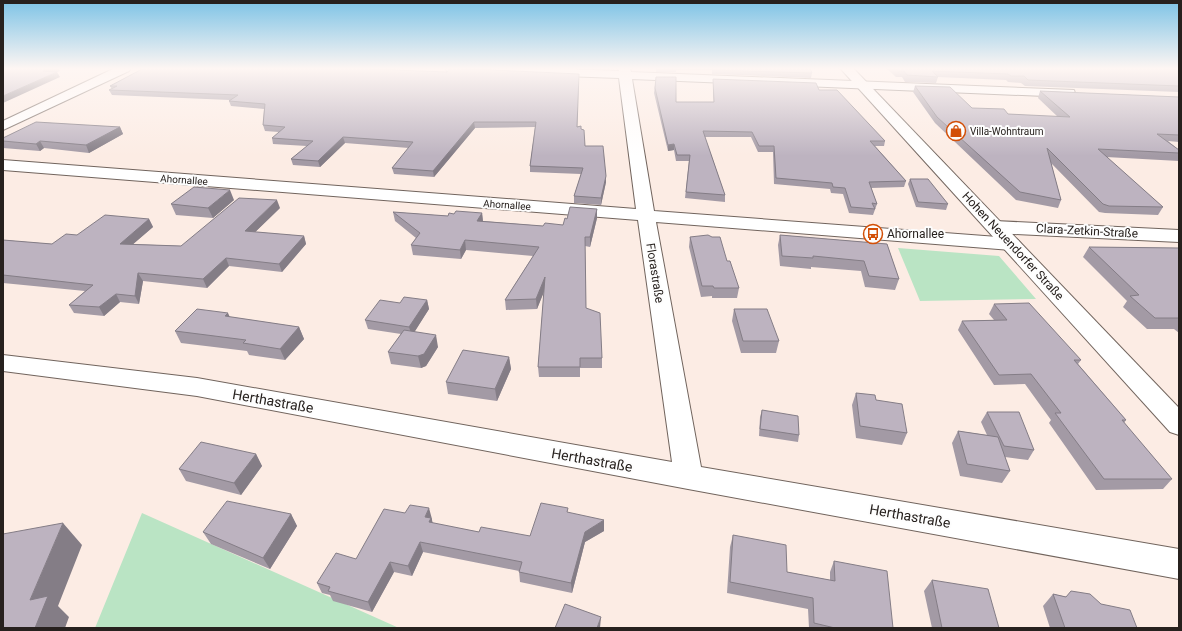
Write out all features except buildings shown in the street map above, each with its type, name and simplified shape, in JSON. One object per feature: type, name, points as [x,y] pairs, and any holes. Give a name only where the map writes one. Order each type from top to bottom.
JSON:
[{"type":"street","points":[[3,126],[63,97]]},
{"type":"street","name":"Florastraße","points":[[629,97],[688,477]]},
{"type":"street","name":"Hohen Neuendorfer Straße","points":[[874,97],[1179,425]]},
{"type":"street","name":"Ahornallee","points":[[3,165],[1011,244]]},
{"type":"street","name":"Clara-Zetkin-Straße","points":[[995,226],[1179,236]]},
{"type":"street","name":"Herthastraße","points":[[3,363],[196,387],[688,477],[1179,564]]},
{"type":"green space","points":[[898,248],[999,256],[1036,299],[920,301]]},
{"type":"green space","points":[[142,513],[399,628],[95,628]]},
{"type":"place","name":"Villa-Wohntraum","points":[[956,131]]},
{"type":"place","name":"Ahornallee","points":[[873,234]]}]
